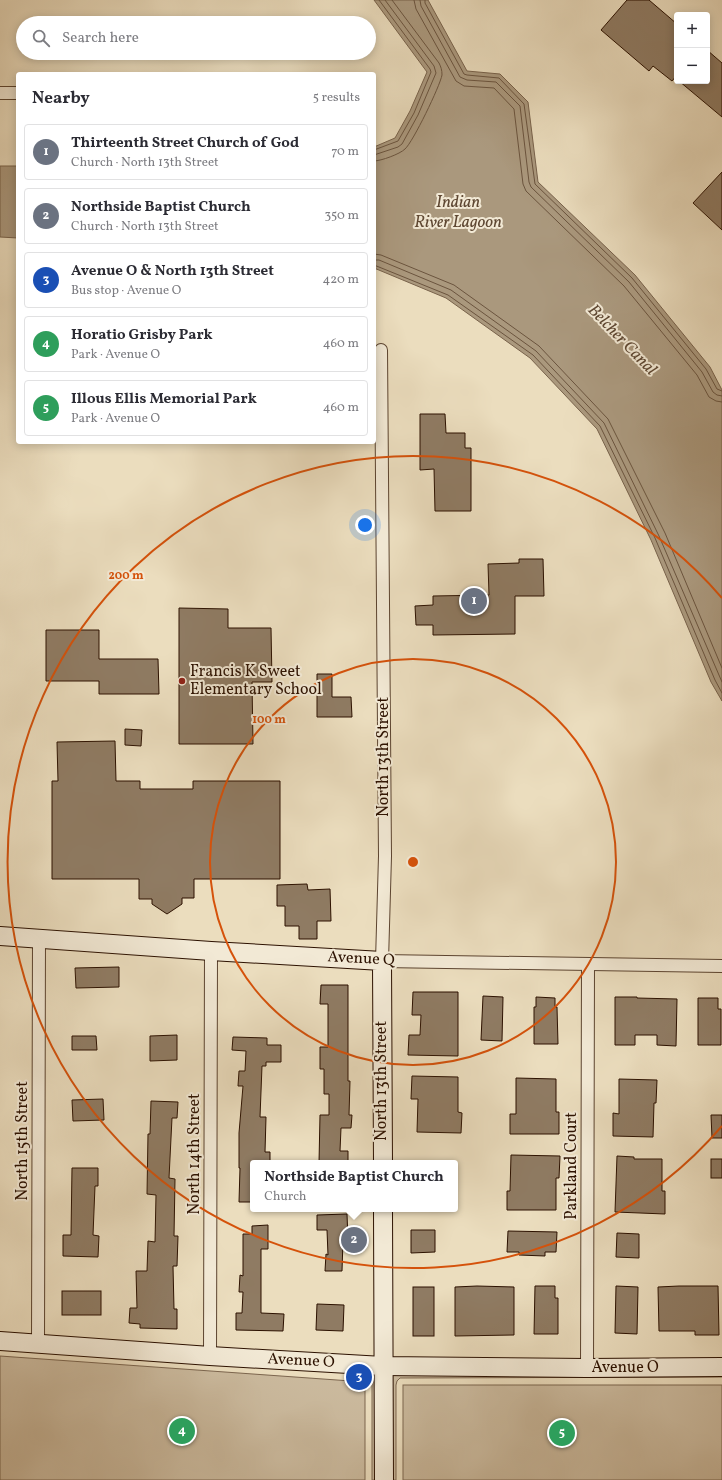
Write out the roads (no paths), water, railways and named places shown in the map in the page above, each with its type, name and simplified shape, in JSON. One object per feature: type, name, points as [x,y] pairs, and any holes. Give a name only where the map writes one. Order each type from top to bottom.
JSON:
[{"type":"street","points":[[0,93],[16,93]]},
{"type":"street","name":"North 13th Street","points":[[381,350],[385,848],[382,961],[382,1160]]},
{"type":"street","name":"Avenue Q","points":[[0,936],[382,961],[722,966]]},
{"type":"street","name":"North 15th Street","points":[[38,1344],[39,939]]},
{"type":"street","name":"North 14th Street","points":[[210,1356],[211,951]]},
{"type":"street","name":"Parkland Court","points":[[587,1368],[588,965]]},
{"type":"street","points":[[383,1212],[384,1480]]},
{"type":"street","name":"Avenue O","points":[[0,1341],[210,1356],[383,1366],[587,1368],[722,1367]]},
{"type":"water","name":"Indian River Lagoon","points":[[374,0],[428,0],[467,71],[500,74],[528,102],[538,182],[635,275],[710,367],[722,390],[722,701],[711,682],[651,540],[597,429],[530,358],[446,298],[376,269],[376,146],[395,138],[410,111],[427,72]]},
{"type":"water","points":[[0,166],[16,166],[16,238],[0,237]]},
{"type":"place","name":"Thirteenth Street Church of God","points":[[474,601]]},
{"type":"place","name":"Francis K Sweet Elementary School","points":[[182,681]]},
{"type":"place","name":"Northside Baptist Church","points":[[354,1240]]},
{"type":"place","name":"Avenue O & North 13th Street","points":[[359,1377]]},
{"type":"place","name":"Horatio Grisby Park","points":[[182,1431]]},
{"type":"place","name":"Illous Ellis Memorial Park","points":[[562,1433]]},
{"type":"water label","name":"Belcher Canal","points":[[622,340]]}]
